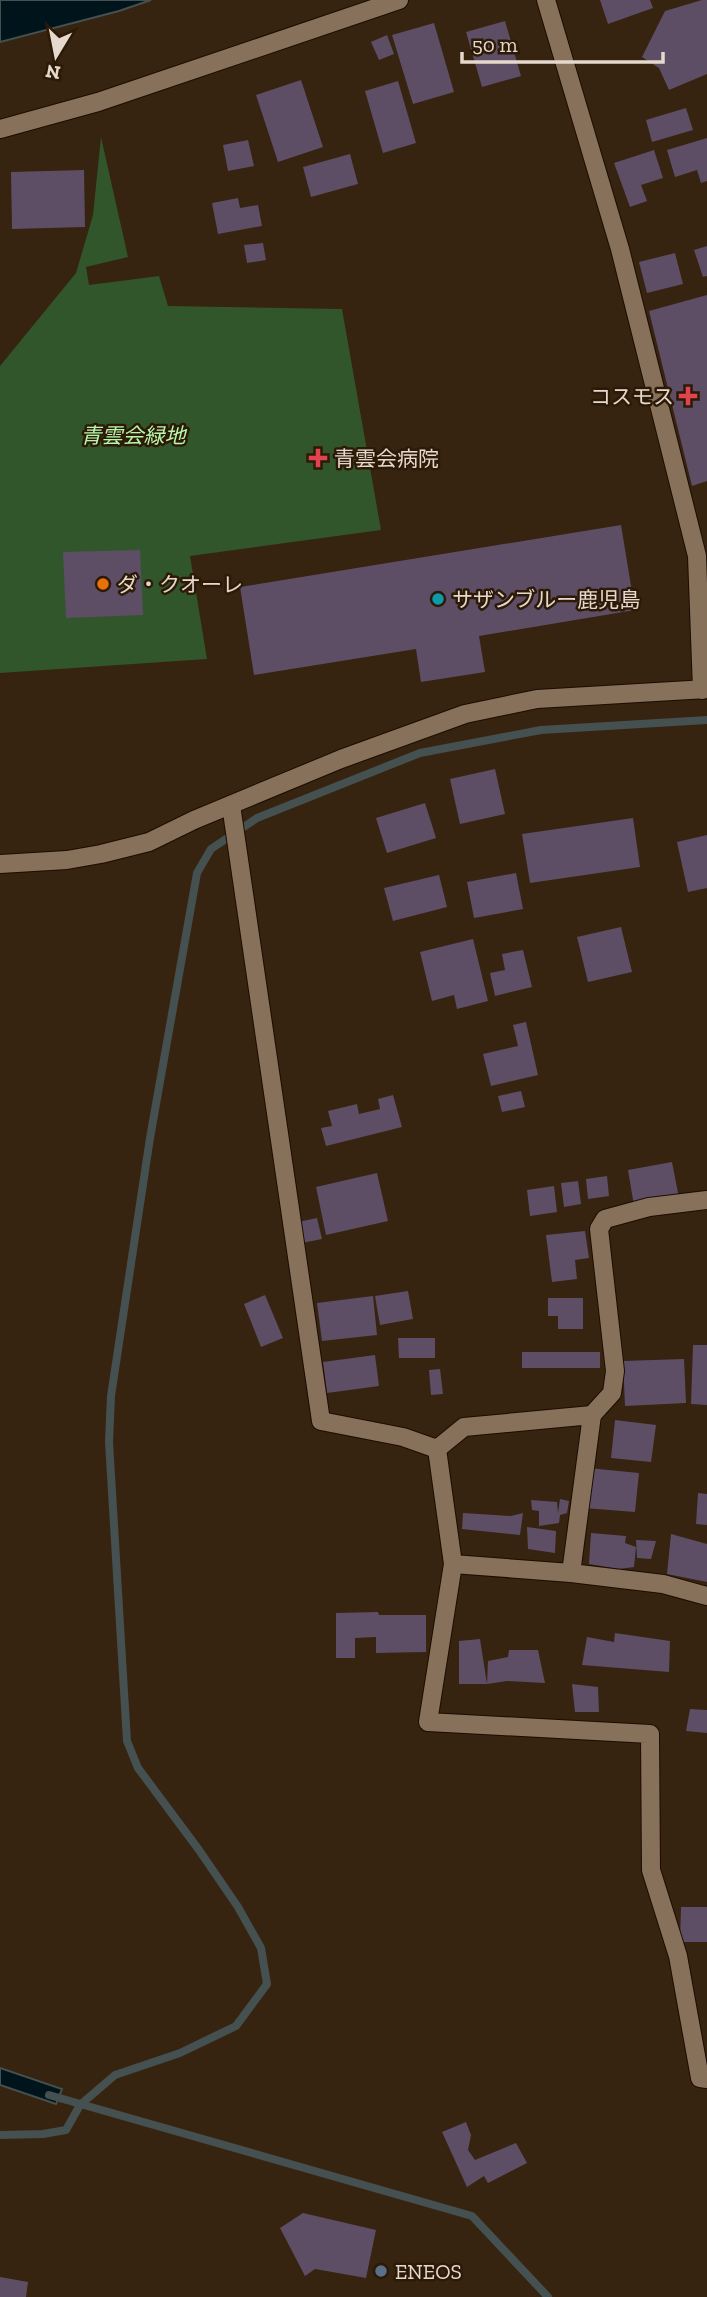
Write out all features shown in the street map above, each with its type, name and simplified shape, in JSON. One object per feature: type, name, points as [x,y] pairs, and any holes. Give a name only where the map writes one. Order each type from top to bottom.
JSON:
[{"type":"street","points":[[0,130],[98,102],[398,0]]},
{"type":"street","points":[[0,864],[101,855],[149,842],[231,810],[341,759],[466,714],[537,699],[705,690],[697,556],[620,249],[546,0]]},
{"type":"street","points":[[231,810],[321,1421],[403,1437],[437,1449]]},
{"type":"street","points":[[571,1573],[592,1415],[612,1393],[615,1371],[599,1229],[604,1219],[649,1207],[707,1200]]},
{"type":"street","points":[[437,1449],[464,1427],[592,1415]]},
{"type":"street","points":[[437,1449],[453,1564],[428,1722],[650,1734],[651,1870],[678,1956],[700,2078],[707,2079]]},
{"type":"street","points":[[453,1564],[571,1573],[663,1584],[707,1596]]},
{"type":"green space","name":"青雲会緑地","points":[[101,137],[128,257],[86,267],[89,285],[159,276],[168,306],[342,309],[381,530],[190,556],[207,659],[0,673],[0,366],[76,273],[93,215]]},
{"type":"water","points":[[0,0],[151,0],[0,42]]},
{"type":"water","points":[[0,2068],[62,2089],[56,2104],[0,2085]]},
{"type":"building","points":[[600,0],[650,0],[653,8],[608,24]]},
{"type":"building","points":[[707,0],[707,74],[669,90],[659,68],[642,57],[665,11]]},
{"type":"building","points":[[505,21],[521,76],[482,87],[466,32]]},
{"type":"building","points":[[434,23],[454,92],[413,104],[392,35]]},
{"type":"building","points":[[387,35],[394,54],[379,60],[371,42]]},
{"type":"building","points":[[301,80],[323,147],[278,162],[256,95]]},
{"type":"building","points":[[398,81],[416,143],[383,153],[365,91]]},
{"type":"building","points":[[686,108],[693,130],[652,142],[646,120]]},
{"type":"building","points":[[707,138],[707,181],[701,183],[697,170],[675,177],[667,150]]},
{"type":"building","points":[[248,140],[254,166],[228,171],[223,145]]},
{"type":"building","points":[[654,150],[663,178],[641,185],[647,201],[630,207],[614,163]]},
{"type":"building","points":[[350,154],[358,184],[311,197],[303,167]]},
{"type":"building","points":[[84,170],[85,227],[12,229],[11,172]]},
{"type":"building","points":[[238,198],[240,208],[258,205],[262,226],[218,234],[212,203]]},
{"type":"building","points":[[263,243],[266,260],[247,263],[244,245]]},
{"type":"building","points":[[707,246],[707,276],[703,277],[694,250]]},
{"type":"building","points":[[675,253],[683,284],[647,293],[639,262]]},
{"type":"building","name":"コスモス","points":[[707,295],[707,481],[692,486],[649,311]]},
{"type":"building","name":"サザンブルー鹿児島","points":[[621,525],[635,610],[479,636],[485,672],[421,682],[416,649],[254,675],[240,587]]},
{"type":"building","name":"ダ・クオーレ","points":[[140,550],[143,615],[66,618],[63,552]]},
{"type":"building","points":[[495,769],[505,814],[460,824],[450,779]]},
{"type":"building","points":[[425,803],[436,838],[387,853],[376,818]]},
{"type":"building","points":[[633,818],[640,867],[530,883],[522,834]]},
{"type":"building","points":[[707,835],[707,888],[688,892],[677,842]]},
{"type":"building","points":[[516,873],[523,909],[474,918],[467,882]]},
{"type":"building","points":[[439,875],[447,907],[393,921],[384,888]]},
{"type":"building","points":[[621,927],[632,972],[588,982],[577,937]]},
{"type":"building","points":[[473,939],[488,1001],[457,1009],[454,995],[432,1001],[420,952]]},
{"type":"building","points":[[523,950],[532,987],[495,996],[490,973],[505,970],[502,954]]},
{"type":"building","points":[[526,1022],[538,1075],[491,1086],[483,1054],[518,1046],[513,1025]]},
{"type":"building","points":[[521,1091],[525,1107],[502,1112],[498,1096]]},
{"type":"building","points":[[393,1095],[402,1127],[326,1146],[321,1128],[332,1126],[328,1111],[357,1104],[359,1114],[380,1109],[378,1099]]},
{"type":"building","points":[[672,1162],[679,1198],[634,1206],[628,1170]]},
{"type":"building","points":[[377,1173],[388,1221],[326,1235],[316,1187]]},
{"type":"building","points":[[607,1176],[609,1196],[588,1199],[586,1179]]},
{"type":"building","points":[[578,1181],[581,1204],[564,1207],[561,1183]]},
{"type":"building","points":[[554,1186],[557,1212],[530,1216],[527,1190]]},
{"type":"building","points":[[317,1218],[322,1239],[302,1243],[298,1222]]},
{"type":"building","points":[[585,1231],[589,1258],[575,1260],[577,1279],[552,1282],[546,1235]]},
{"type":"building","points":[[408,1291],[413,1319],[380,1325],[375,1296]]},
{"type":"building","points":[[265,1295],[283,1338],[261,1347],[244,1304]]},
{"type":"building","points":[[373,1296],[377,1335],[322,1341],[317,1303]]},
{"type":"building","points":[[548,1298],[583,1298],[583,1329],[558,1329],[558,1316],[548,1316]]},
{"type":"building","points":[[398,1338],[435,1338],[435,1358],[399,1358]]},
{"type":"building","points":[[693,1345],[707,1345],[707,1405],[691,1404]]},
{"type":"building","points":[[522,1352],[600,1352],[600,1368],[522,1368]]},
{"type":"building","points":[[375,1355],[379,1386],[327,1393],[323,1362]]},
{"type":"building","points":[[684,1359],[686,1403],[625,1406],[623,1361]]},
{"type":"building","points":[[440,1369],[443,1394],[431,1395],[429,1370]]},
{"type":"building","points":[[615,1420],[656,1425],[651,1462],[611,1458]]},
{"type":"building","points":[[588,1468],[639,1473],[635,1512],[584,1508]]},
{"type":"building","points":[[698,1493],[707,1494],[707,1525],[696,1524]]},
{"type":"building","points":[[560,1499],[569,1501],[567,1513],[560,1515],[559,1523],[539,1526],[539,1511],[532,1510],[531,1500],[557,1502],[558,1513]]},
{"type":"building","points":[[463,1513],[511,1516],[523,1513],[520,1535],[462,1529]]},
{"type":"building","points":[[527,1527],[556,1531],[555,1553],[528,1549]]},
{"type":"building","points":[[591,1533],[626,1536],[625,1543],[636,1547],[634,1567],[619,1569],[589,1564]]},
{"type":"building","points":[[671,1534],[707,1544],[707,1582],[667,1574]]},
{"type":"building","points":[[636,1540],[656,1541],[651,1559],[637,1558]]},
{"type":"building","points":[[378,1612],[379,1615],[426,1615],[426,1652],[376,1653],[376,1637],[355,1638],[355,1658],[336,1658],[336,1613]]},
{"type":"building","points":[[615,1633],[670,1641],[669,1672],[582,1665],[587,1637],[614,1642]]},
{"type":"building","points":[[480,1639],[487,1684],[459,1684],[459,1641]]},
{"type":"building","points":[[509,1650],[538,1650],[545,1683],[507,1681],[487,1684],[488,1661],[508,1657]]},
{"type":"building","points":[[572,1684],[598,1687],[599,1712],[575,1712]]},
{"type":"building","points":[[690,1709],[707,1710],[707,1733],[686,1731]]},
{"type":"building","points":[[681,1907],[707,1907],[707,1942],[680,1942]]},
{"type":"building","points":[[466,2122],[471,2135],[468,2150],[475,2160],[516,2143],[527,2163],[488,2183],[484,2176],[467,2187],[442,2132]]},
{"type":"building","points":[[303,2213],[376,2230],[366,2278],[315,2269],[305,2276],[280,2228]]},
{"type":"building","points":[[0,2277],[28,2282],[26,2297],[0,2297]]},
{"type":"waterway","points":[[0,2135],[43,2134],[66,2130],[80,2105],[115,2075],[180,2053],[236,2026],[267,1984],[261,1948],[238,1907],[138,1768],[127,1741],[109,1442],[111,1396],[150,1138],[197,873],[211,849],[257,818],[420,753],[541,730],[707,720]]},
{"type":"waterway","points":[[49,2095],[472,2216],[548,2297]]},
{"type":"place","name":"コスモス","points":[[688,396]]},
{"type":"place","name":"青雲会病院","points":[[318,458]]},
{"type":"place","name":"ダ・クオーレ","points":[[103,584]]},
{"type":"place","name":"サザンブルー鹿児島","points":[[438,599]]},
{"type":"place","name":"ENEOS","points":[[381,2271]]}]
